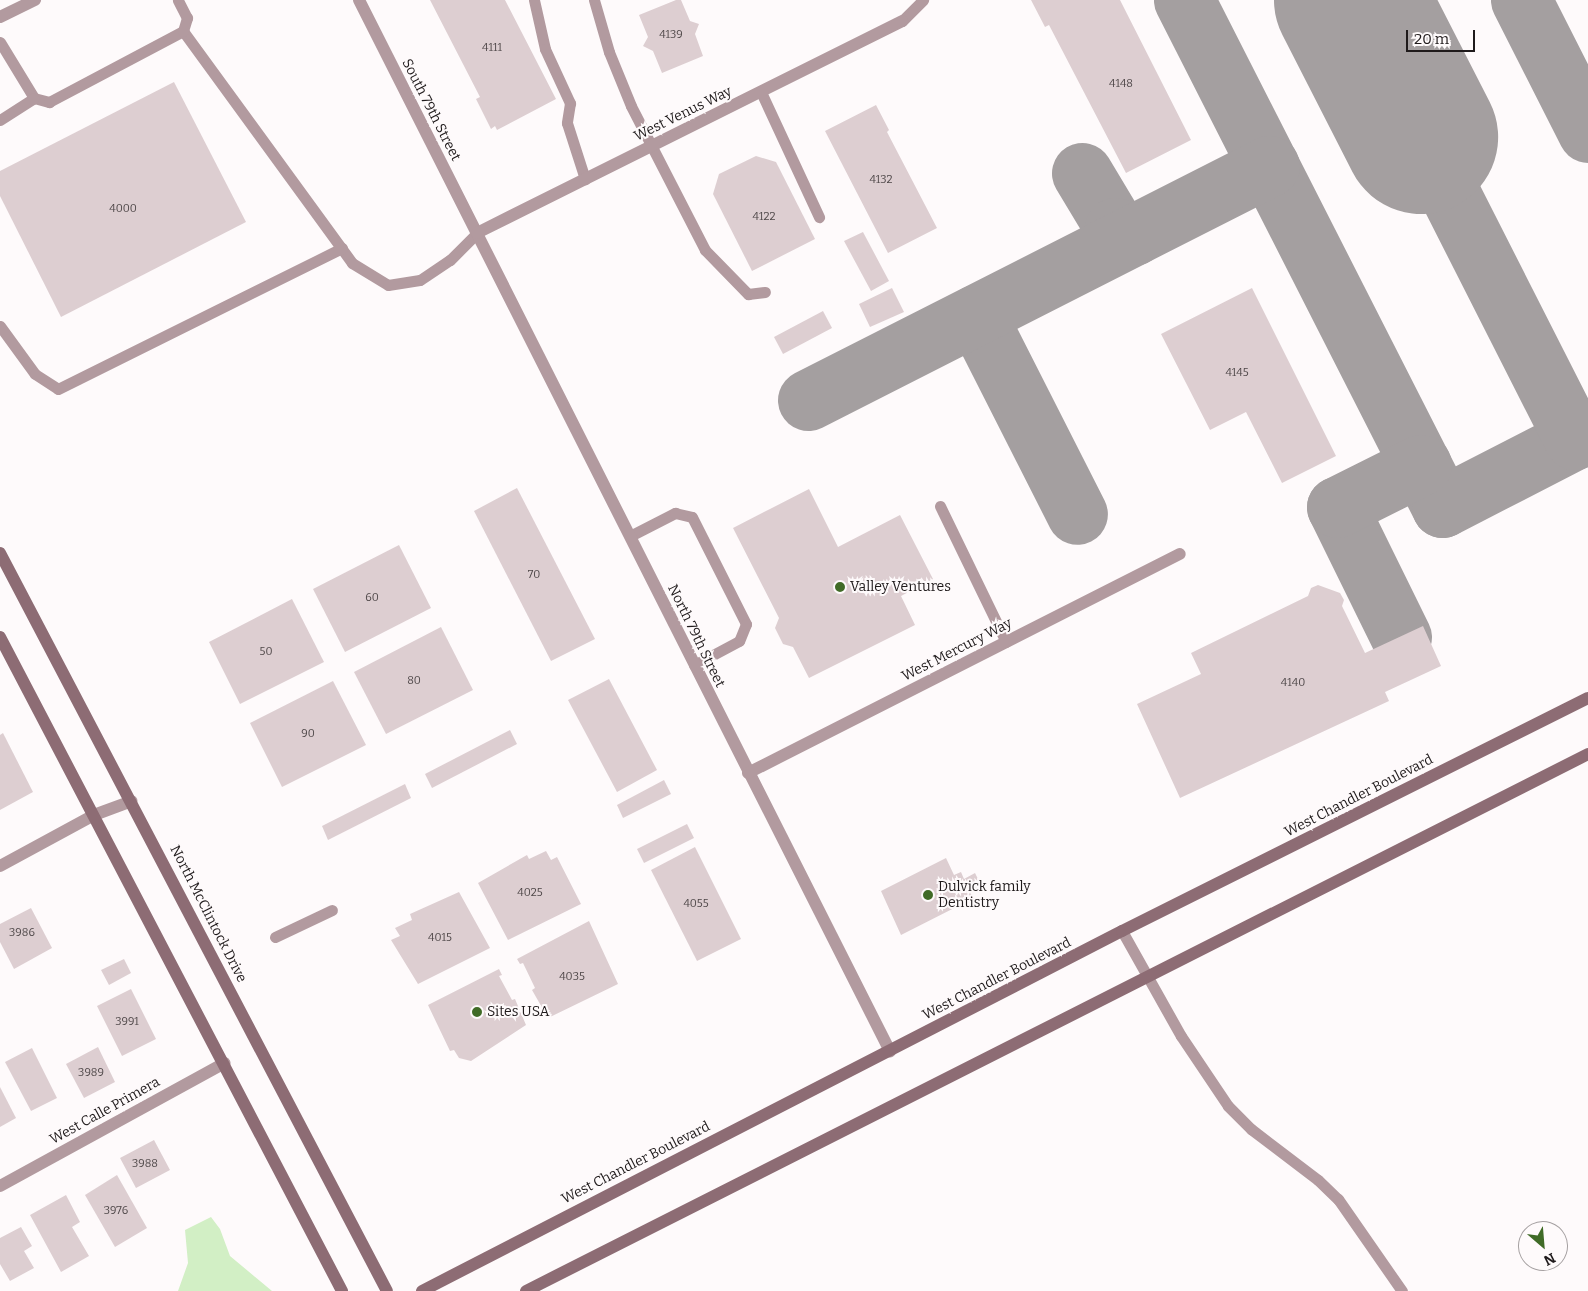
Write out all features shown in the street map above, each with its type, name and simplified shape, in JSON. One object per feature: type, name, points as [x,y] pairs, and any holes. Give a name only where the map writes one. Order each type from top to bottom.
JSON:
[{"type":"main road","name":"North McClintock Drive","points":[[0,553],[388,1291]]},
{"type":"main road","points":[[0,637],[225,1063],[342,1291]]},
{"type":"main road","name":"West Chandler Boulevard","points":[[422,1291],[1122,931],[1588,698]]},
{"type":"main road","points":[[526,1291],[1588,754]]},
{"type":"street","points":[[0,17],[35,0]]},
{"type":"street","name":"South 79th Street","points":[[359,0],[477,233]]},
{"type":"street","name":"West Venus Way","points":[[477,233],[902,21]]},
{"type":"street","name":"North 79th Street","points":[[477,233],[890,1051]]},
{"type":"street","name":"West Mercury Way","points":[[748,773],[1180,554]]},
{"type":"street","points":[[0,866],[94,815],[132,801]]},
{"type":"street","name":"West Calle Primera","points":[[0,1186],[225,1063]]},
{"type":"lane","points":[[0,42],[34,98],[49,102],[183,31],[187,18],[178,0]]},
{"type":"lane","points":[[534,0],[545,49],[570,103],[567,123],[585,179]]},
{"type":"lane","points":[[594,0],[609,52],[649,147],[705,250],[748,294],[765,292]]},
{"type":"lane","points":[[902,21],[922,0]]},
{"type":"lane","points":[[183,31],[352,263],[388,285],[420,280],[450,260],[477,233]]},
{"type":"lane","points":[[761,92],[819,216]]},
{"type":"lane","points":[[0,120],[34,98]]},
{"type":"lane","points":[[0,326],[35,374],[58,389],[342,248]]},
{"type":"lane","points":[[940,506],[1006,642]]},
{"type":"lane","points":[[630,536],[676,513],[692,517],[746,624],[739,641],[694,664]]},
{"type":"lane","points":[[276,937],[332,910]]},
{"type":"lane","points":[[1122,931],[1186,1044],[1228,1106],[1251,1129],[1318,1180],[1338,1200],[1402,1291]]},
{"type":"green space","points":[[211,1217],[220,1229],[230,1256],[272,1291],[178,1291],[188,1263],[185,1230]]},
{"type":"building","points":[[430,0],[505,0],[556,99],[497,130],[495,126],[491,129],[476,99],[480,97]]},
{"type":"building","points":[[676,0],[681,0],[690,21],[699,24],[695,34],[703,56],[662,73],[653,51],[643,46],[648,37],[639,15]]},
{"type":"building","points":[[1031,0],[1120,0],[1191,140],[1126,173],[1049,25],[1045,27]]},
{"type":"building","points":[[174,82],[246,222],[61,317],[0,196],[0,171]]},
{"type":"building","points":[[876,105],[889,130],[887,132],[937,228],[888,253],[825,131]]},
{"type":"building","points":[[756,156],[776,162],[815,239],[752,271],[713,194],[719,174]]},
{"type":"building","points":[[863,232],[889,281],[871,291],[844,241]]},
{"type":"building","points":[[892,288],[904,312],[870,327],[859,304]]},
{"type":"building","points":[[1252,288],[1336,456],[1282,483],[1246,412],[1210,430],[1161,334]]},
{"type":"building","points":[[823,311],[832,328],[783,354],[774,337]]},
{"type":"building","points":[[517,488],[595,639],[551,661],[474,511]]},
{"type":"building","name":"Valley Ventures","points":[[809,489],[838,547],[900,515],[933,579],[901,596],[915,625],[809,678],[793,647],[783,644],[775,628],[779,618],[733,528]]},
{"type":"building","points":[[399,545],[431,608],[345,652],[313,589]]},
{"type":"building","points":[[1318,585],[1340,593],[1344,600],[1342,606],[1365,653],[1423,626],[1441,666],[1385,692],[1389,701],[1180,798],[1137,704],[1201,674],[1191,653],[1308,596],[1311,588]]},
{"type":"building","points":[[292,599],[324,662],[240,704],[209,642]]},
{"type":"building","points":[[441,627],[473,690],[386,734],[354,672]]},
{"type":"building","points":[[609,679],[657,770],[617,792],[568,700]]},
{"type":"building","points":[[333,681],[366,745],[282,787],[250,723]]},
{"type":"building","points":[[510,730],[517,744],[432,788],[425,774]]},
{"type":"building","points":[[3,733],[33,792],[0,810],[0,735]]},
{"type":"building","points":[[664,780],[671,794],[623,818],[617,805]]},
{"type":"building","points":[[405,784],[411,798],[328,840],[322,826]]},
{"type":"building","points":[[687,824],[694,838],[644,863],[637,849]]},
{"type":"building","points":[[695,847],[741,939],[697,961],[651,870]]},
{"type":"building","points":[[546,851],[551,860],[557,857],[581,904],[508,940],[478,883],[527,855],[529,859]]},
{"type":"building","name":"Dulvick family Dentistry","points":[[946,858],[954,875],[961,872],[964,879],[975,873],[982,887],[971,892],[974,898],[901,935],[881,891]]},
{"type":"building","points":[[459,892],[490,948],[418,984],[391,940],[400,936],[395,928],[412,920],[410,914]]},
{"type":"building","points":[[31,908],[52,948],[14,969],[0,942],[0,924]]},
{"type":"building","points":[[589,921],[618,984],[548,1018],[532,990],[535,988],[523,963],[520,964],[517,959]]},
{"type":"building","points":[[124,959],[131,973],[109,985],[101,970]]},
{"type":"building","name":"Sites USA","points":[[499,969],[502,975],[499,976],[512,1000],[515,999],[526,1025],[471,1061],[459,1058],[454,1050],[450,1051],[428,1005]]},
{"type":"building","points":[[131,989],[156,1039],[122,1056],[97,1006]]},
{"type":"building","points":[[98,1047],[115,1082],[84,1098],[66,1064]]},
{"type":"building","points":[[32,1048],[57,1098],[31,1111],[5,1062]]},
{"type":"building","points":[[0,1087],[16,1118],[0,1127]]},
{"type":"building","points":[[154,1140],[170,1170],[136,1188],[120,1158]]},
{"type":"building","points":[[117,1175],[147,1228],[115,1247],[85,1195]]},
{"type":"building","points":[[66,1195],[80,1222],[72,1227],[89,1256],[61,1272],[30,1215]]},
{"type":"building","points":[[21,1227],[32,1246],[24,1251],[34,1268],[10,1281],[0,1264],[0,1238]]},
{"type":"taxiway","points":[[1184,0],[1442,507],[1588,432]]},
{"type":"taxiway","points":[[1521,0],[1588,132]]},
{"type":"taxiway","points":[[1421,137],[1574,439]]},
{"type":"taxiway","points":[[808,400],[1269,166]]},
{"type":"taxiway","points":[[1082,173],[1115,228],[1134,235]]},
{"type":"taxiway","points":[[976,315],[1077,514]]},
{"type":"taxiway","points":[[1401,637],[1337,507],[1421,465]]},
{"type":"runway","points":[[1351,0],[1421,137]]},
{"type":"place","name":"Valley Ventures","points":[[840,587]]},
{"type":"place","name":"Dulvick family Dentistry","points":[[928,895]]},
{"type":"place","name":"Sites USA","points":[[477,1012]]}]
